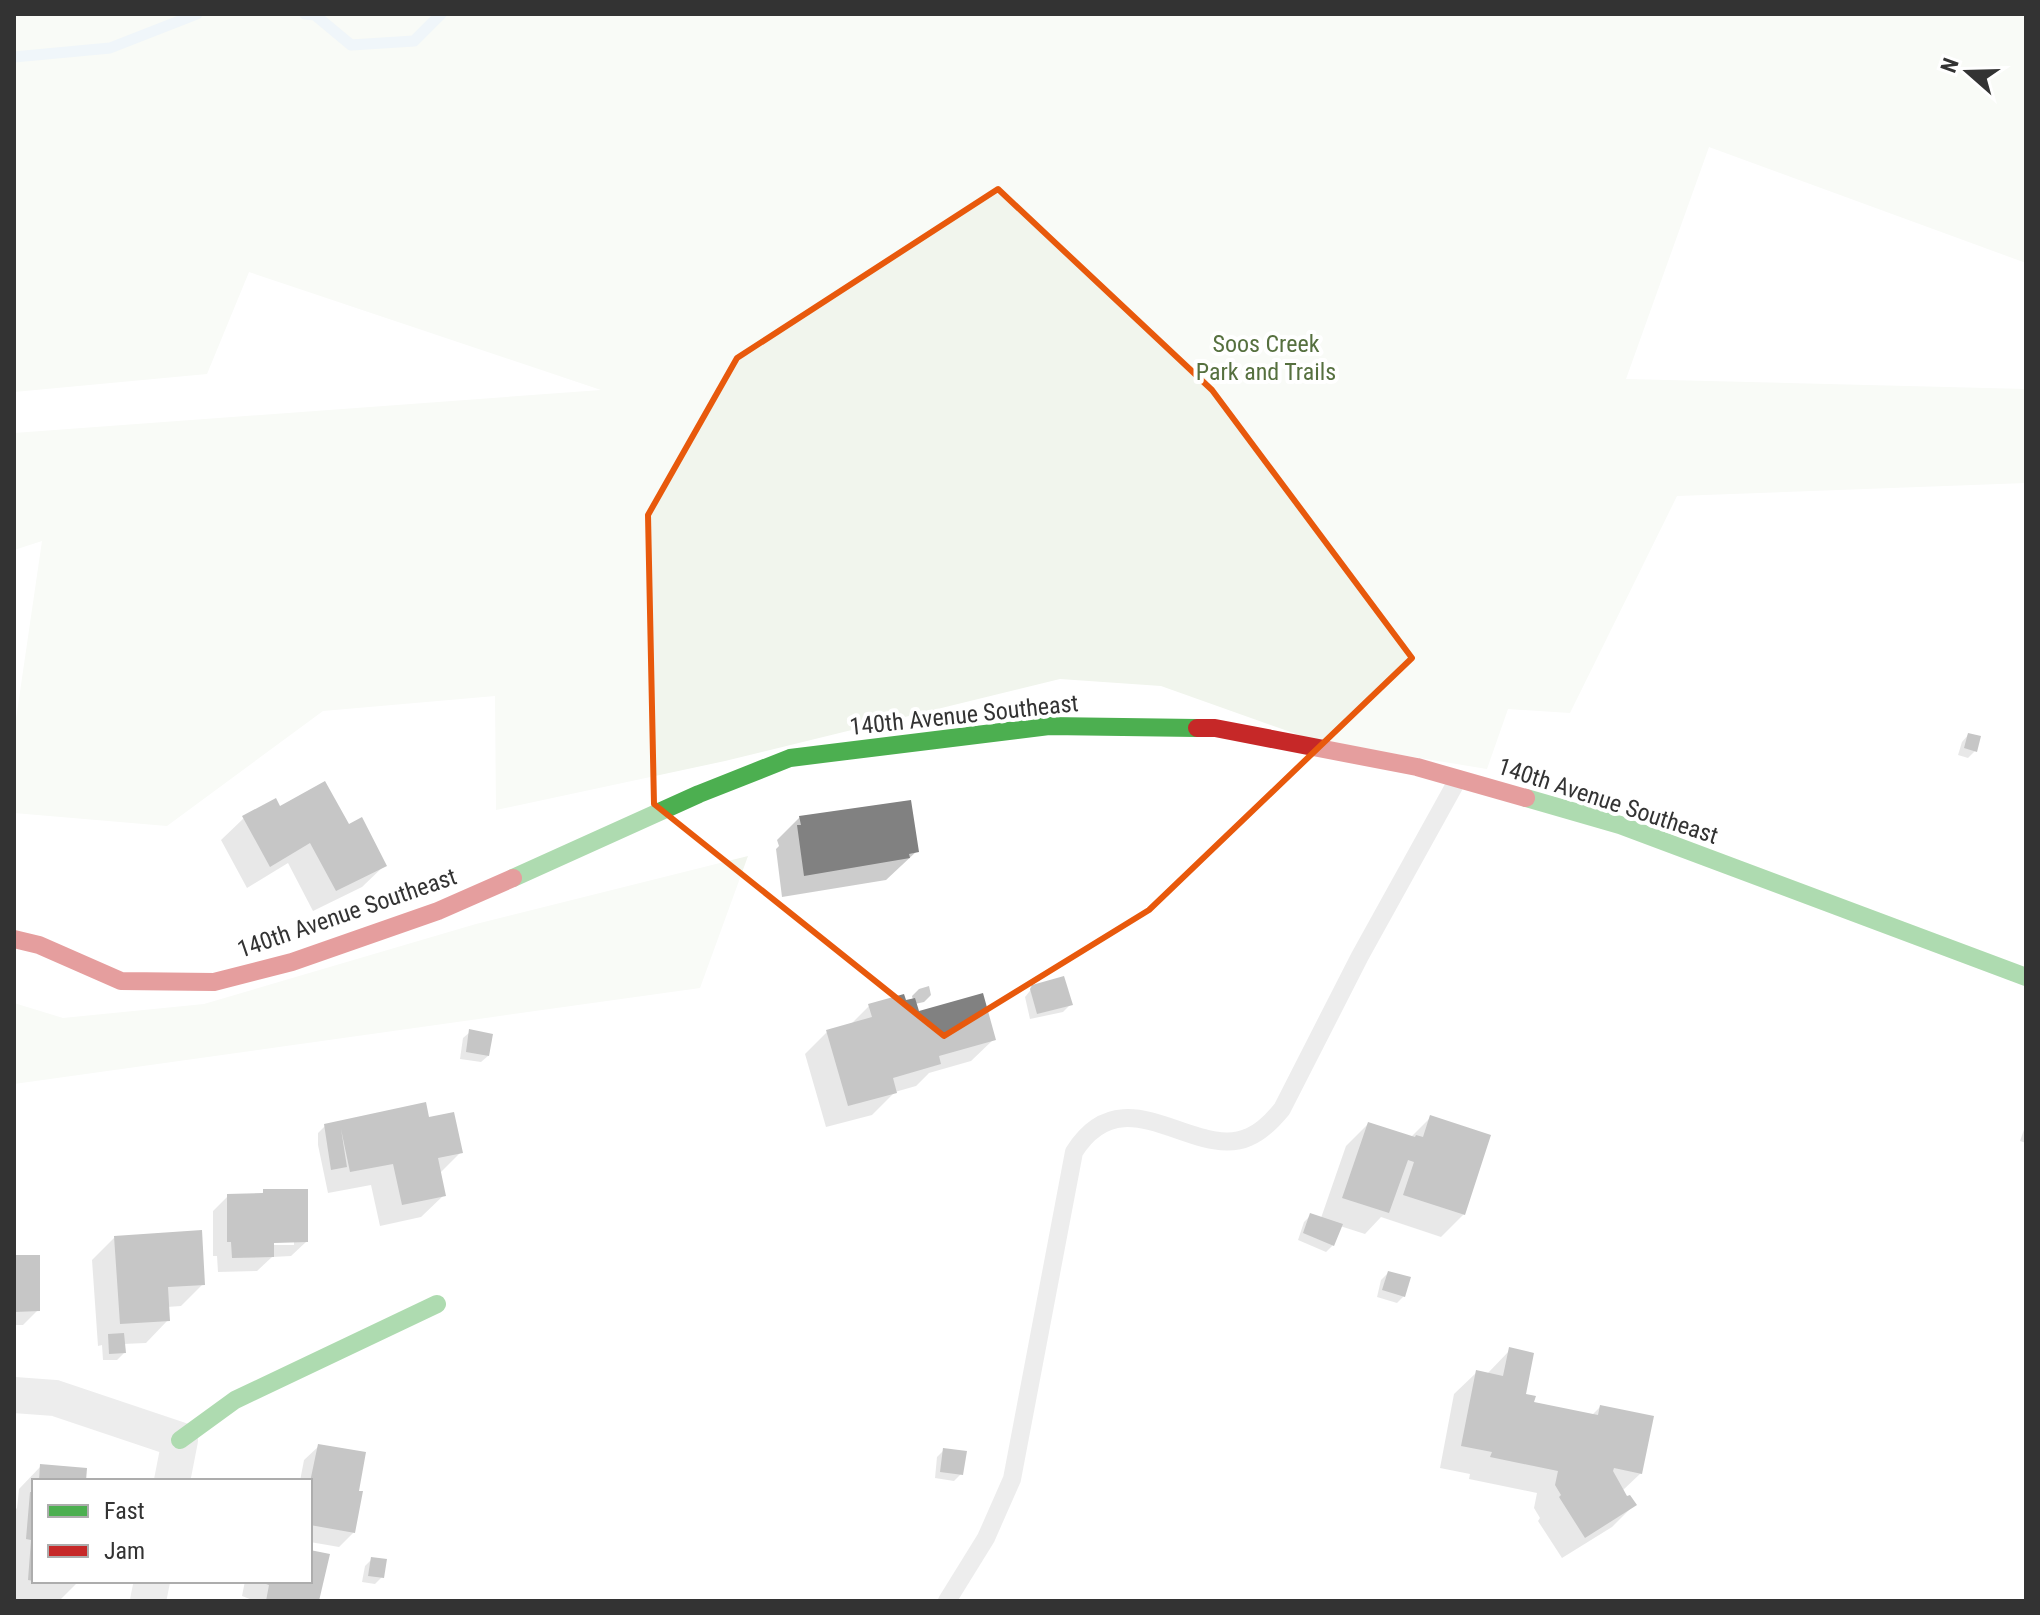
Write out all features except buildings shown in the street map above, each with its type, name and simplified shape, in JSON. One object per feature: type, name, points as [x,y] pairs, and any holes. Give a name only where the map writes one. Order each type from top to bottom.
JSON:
[{"type":"street","name":"140th Avenue Southeast","points":[[14,939],[39,945],[121,981],[214,982],[292,962],[438,911],[699,794],[790,758],[1049,726],[1215,728],[1417,767],[1620,825],[2026,977]]},
{"type":"street","points":[[172,1479],[180,1440],[235,1400],[437,1304]]},
{"type":"street","points":[[14,1395],[55,1398],[180,1440]]},
{"type":"lane","points":[[947,1601],[986,1538],[1012,1479],[1074,1152],[1081,1139],[1104,1123],[1119,1118],[1144,1120],[1223,1142],[1248,1138],[1270,1123],[1282,1109],[1360,956],[1458,779]]},
{"type":"highlighted area","points":[[998,189],[1212,390],[1412,658],[1149,910],[944,1036],[654,804],[648,515],[737,358]]},
{"type":"green space","name":"Soos Creek Park and Trails","points":[[14,14],[2026,14],[2026,263],[1709,147],[1626,379],[2026,389],[2026,483],[1677,496],[1570,713],[1508,709],[1487,769],[1316,741],[1161,686],[1060,679],[725,761],[496,810],[495,696],[323,711],[167,826],[14,813],[14,733],[42,541],[14,550],[14,433],[601,390],[249,272],[207,374],[14,392]]},
{"type":"green space","points":[[748,856],[700,988],[14,1084],[14,1003],[63,1018],[204,1004],[476,924]]},
{"type":"waterway","points":[[14,57],[110,48],[197,14]]},
{"type":"waterway","points":[[305,14],[315,15],[351,45],[414,41],[441,14]]},
{"type":"traffic: fast","points":[[513,878],[699,794],[790,758],[1049,726],[1197,728]]},
{"type":"traffic: fast","points":[[1526,798],[1620,825],[2026,977]]},
{"type":"traffic: fast","points":[[180,1440],[235,1400],[437,1304]]},
{"type":"traffic: jam","points":[[1197,728],[1215,728],[1417,767],[1526,798]]},
{"type":"traffic: jam","points":[[14,939],[39,945],[121,981],[214,982],[292,962],[438,911],[513,878]]}]
